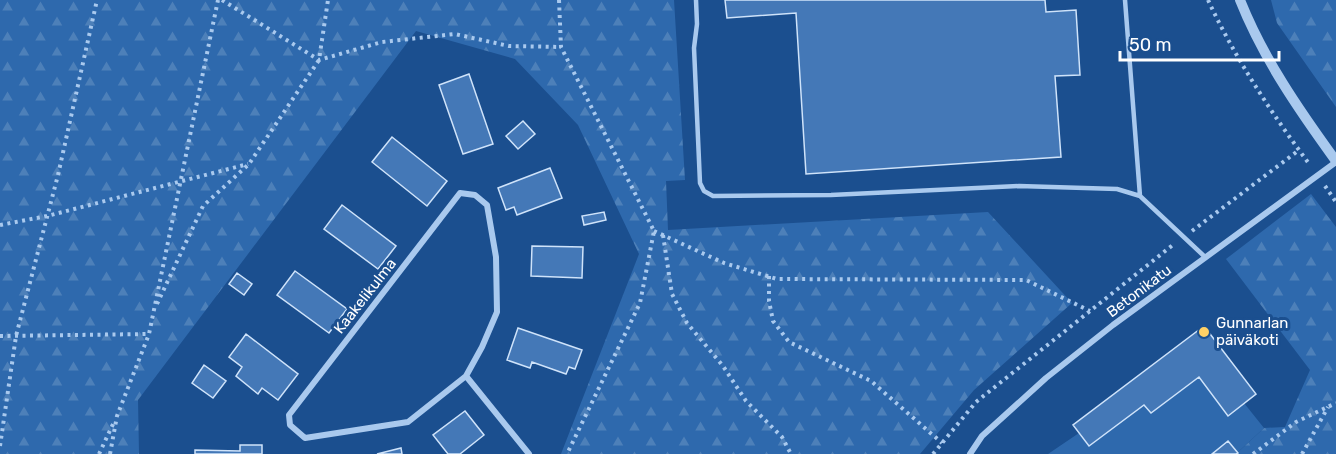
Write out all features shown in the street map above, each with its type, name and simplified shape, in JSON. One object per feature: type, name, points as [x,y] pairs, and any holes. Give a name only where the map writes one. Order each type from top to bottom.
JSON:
[{"type":"street","points":[[1240,0],[1267,58],[1336,161]]},
{"type":"street","name":"Betonikatu","points":[[970,454],[981,436],[1046,378],[1113,325],[1336,161]]},
{"type":"street","name":"Kaakelikulma","points":[[460,193],[475,195],[487,204],[496,256],[497,312],[466,376],[408,422],[305,438],[290,426],[289,415],[460,193]]},
{"type":"street","points":[[466,376],[529,454]]},
{"type":"lane","points":[[696,0],[697,24],[694,48],[700,183],[704,191],[712,196],[831,195],[1019,186],[1117,189],[1140,196],[1204,257]]},
{"type":"lane","points":[[1125,0],[1140,196]]},
{"type":"path","points":[[0,446],[16,336],[47,216],[97,0]]},
{"type":"path","points":[[99,454],[117,416],[149,333],[220,0],[319,60],[382,42],[455,34],[509,46],[561,47]]},
{"type":"path","points":[[153,311],[203,206],[249,164],[319,60],[328,0]]},
{"type":"path","points":[[559,0],[561,47],[654,231],[640,303],[567,454]]},
{"type":"path","points":[[1208,0],[1248,73],[1336,202]]},
{"type":"path","points":[[933,454],[976,402],[1184,237],[1299,150]]},
{"type":"path","points":[[0,225],[47,216],[249,164]]},
{"type":"path","points":[[654,231],[724,262],[777,279],[1026,280],[1090,311]]},
{"type":"path","points":[[663,235],[672,294],[687,323],[723,366],[746,401],[782,437],[790,454]]},
{"type":"path","points":[[769,276],[769,301],[773,321],[789,342],[871,381],[942,443]]},
{"type":"path","points":[[0,336],[149,333]]},
{"type":"path","points":[[1253,454],[1296,422],[1336,403]]},
{"type":"path","points":[[1302,454],[1329,406]]},
{"type":"path","points":[[110,454],[117,416]]},
{"type":"green space","points":[[0,0],[674,0],[685,180],[666,181],[668,230],[988,212],[1072,303],[974,390],[920,454],[561,454],[639,254],[578,125],[515,59],[416,31],[138,400],[139,454],[0,454]]},
{"type":"green space","points":[[1271,0],[1336,0],[1336,107],[1277,23]]},
{"type":"green space","points":[[1311,194],[1336,227],[1336,454],[1236,454],[1264,428],[1285,427],[1310,370],[1226,259]]},
{"type":"green space","points":[[1199,377],[1228,415],[1244,403],[1264,428],[1236,454],[1048,454],[1079,433],[1089,446],[1144,405],[1151,413]]},
{"type":"building","points":[[725,0],[1045,0],[1046,12],[1076,10],[1080,75],[1055,76],[1061,157],[806,174],[796,13],[727,18]]},
{"type":"building","points":[[469,74],[493,144],[463,154],[439,85]]},
{"type":"building","points":[[523,121],[535,134],[518,149],[506,136]]},
{"type":"building","points":[[392,137],[447,181],[427,206],[372,162]]},
{"type":"building","points":[[550,168],[562,198],[517,215],[514,207],[506,210],[498,188]]},
{"type":"building","points":[[342,205],[396,246],[378,269],[324,229]]},
{"type":"building","points":[[604,212],[606,220],[584,225],[582,216]]},
{"type":"building","points":[[532,246],[583,247],[582,278],[531,276]]},
{"type":"building","points":[[295,271],[347,309],[329,333],[277,295]]},
{"type":"building","points":[[237,273],[252,284],[244,295],[229,284]]},
{"type":"building","points":[[1204,326],[1256,394],[1228,416],[1199,377],[1151,413],[1144,405],[1089,446],[1073,425]]},
{"type":"building","points":[[518,328],[582,350],[575,369],[569,367],[566,374],[532,362],[530,368],[507,360]]},
{"type":"building","points":[[246,334],[298,374],[278,400],[262,388],[258,394],[236,376],[242,367],[229,357]]},
{"type":"building","points":[[204,365],[226,381],[213,398],[192,383]]},
{"type":"building","points":[[465,411],[484,435],[460,454],[448,454],[433,435]]},
{"type":"building","points":[[1228,441],[1238,453],[1212,454]]},
{"type":"building","points":[[240,445],[262,445],[262,454],[195,454],[195,450],[240,451]]},
{"type":"building","points":[[401,448],[402,454],[377,454]]},
{"type":"place","name":"Gunnarlan päiväkoti","points":[[1204,332]]}]
